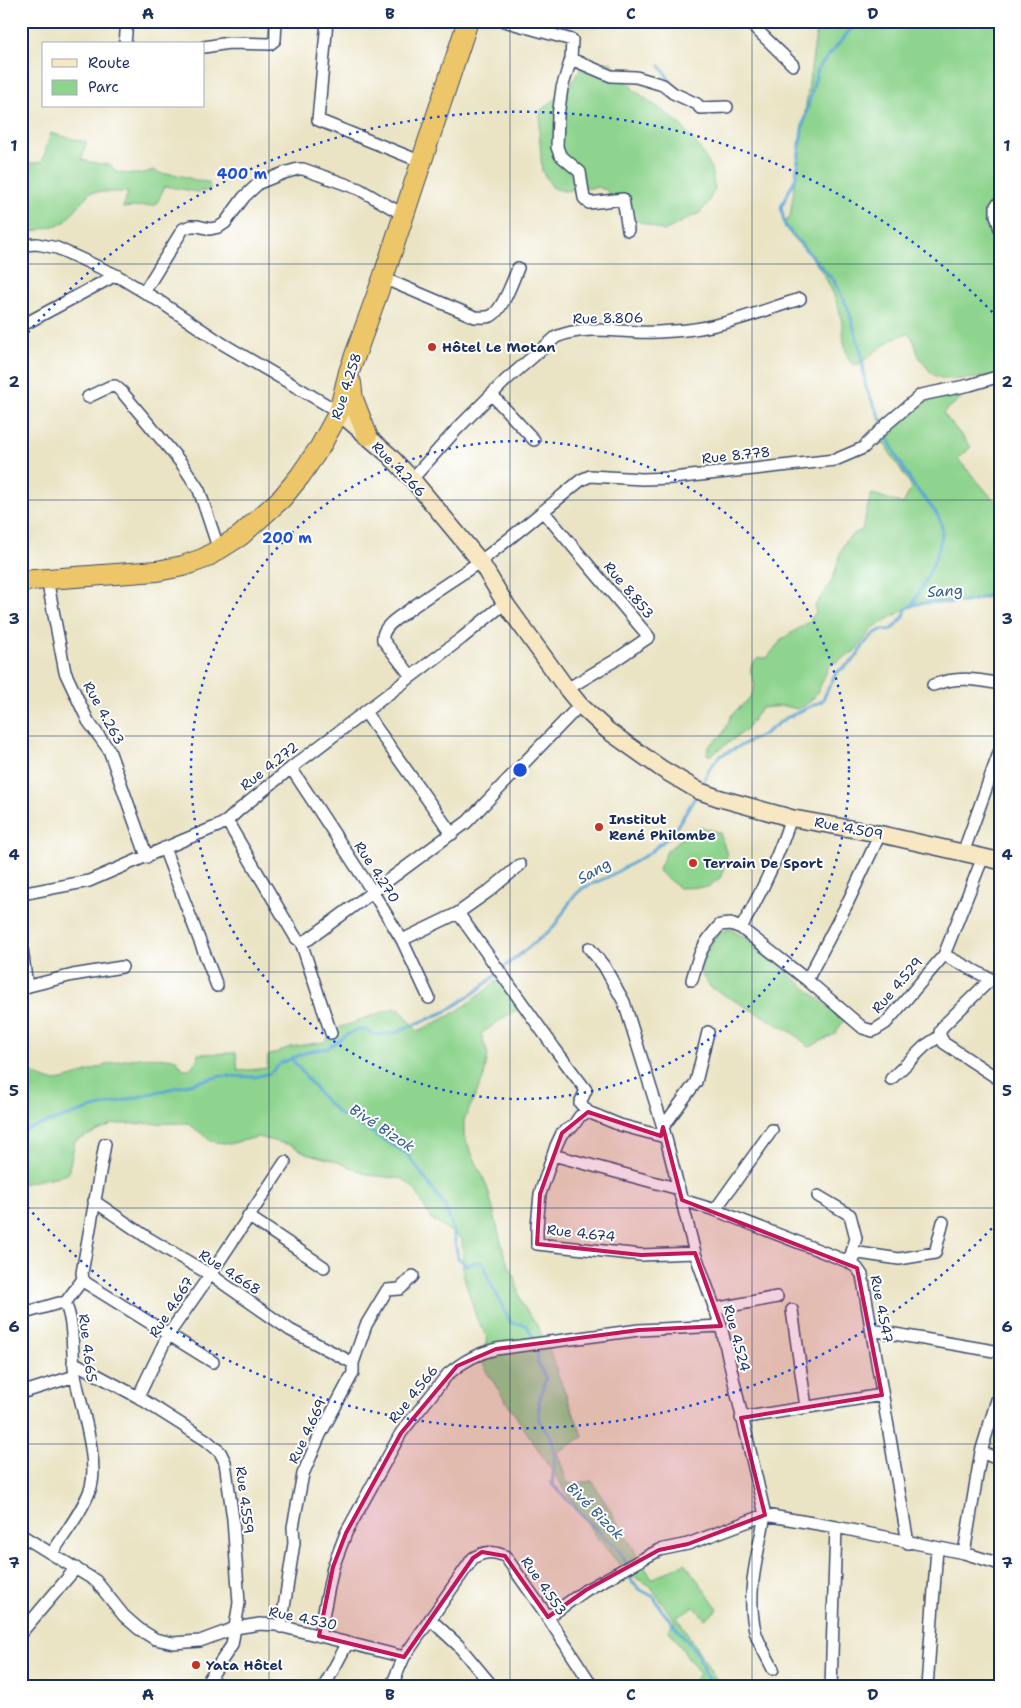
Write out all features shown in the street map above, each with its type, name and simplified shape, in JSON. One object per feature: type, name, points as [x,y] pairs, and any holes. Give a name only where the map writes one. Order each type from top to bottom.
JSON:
[{"type":"highway","name":"Rue 4.258","points":[[21,581],[157,571],[183,566],[205,558],[240,536],[282,498],[300,476],[320,447],[339,412],[350,372],[468,21]]},
{"type":"highway","points":[[350,372],[353,399],[367,435]]},
{"type":"highway","points":[[320,447],[343,430],[351,430],[367,435]]},
{"type":"street","points":[[125,42],[127,21]]},
{"type":"street","points":[[205,47],[230,43],[274,43],[276,21]]},
{"type":"street","points":[[327,21],[318,120],[422,162]]},
{"type":"street","points":[[504,21],[572,40],[558,116],[557,146],[560,155],[580,172],[584,198],[589,203],[623,199],[628,230]]},
{"type":"street","points":[[748,21],[793,64]]},
{"type":"street","points":[[570,59],[611,76],[636,77],[663,86],[673,93],[697,104],[700,108],[727,108]]},
{"type":"street","points":[[144,292],[183,229],[191,226],[210,229],[218,227],[225,223],[244,196],[259,184],[293,170],[303,169],[359,189],[404,215]]},
{"type":"street","points":[[998,204],[996,215],[1000,228]]},
{"type":"street","name":"Rue 4.266","points":[[21,245],[37,244],[57,248],[116,275],[223,344],[339,412],[389,455],[412,479],[480,560],[505,603],[580,705],[607,730],[662,769],[699,791]]},
{"type":"street","points":[[383,278],[476,317],[485,318],[496,312],[507,294],[518,268]]},
{"type":"street","points":[[21,326],[116,275]]},
{"type":"street","name":"Rue 8.806","points":[[412,479],[506,380],[556,337],[585,330],[638,332],[709,328],[800,299]]},
{"type":"street","name":"Rue 8.778","points":[[411,676],[383,640],[384,631],[397,619],[480,560],[581,480],[590,476],[642,479],[672,478],[836,460],[862,448],[921,395],[970,385],[1000,376]]},
{"type":"street","points":[[88,397],[115,386],[151,426],[182,464],[199,490],[219,550]]},
{"type":"street","points":[[492,395],[534,440]]},
{"type":"street","name":"Rue 8.853","points":[[543,511],[649,637],[614,661],[567,689]]},
{"type":"street","name":"Rue 4.263","points":[[48,579],[65,672],[88,721],[108,750],[147,857]]},
{"type":"street","name":"Rue 4.272","points":[[21,894],[89,882],[164,848],[207,832],[227,820],[291,768],[505,603]]},
{"type":"street","points":[[933,685],[946,680],[962,678],[1000,684]]},
{"type":"street","points":[[301,942],[309,939],[452,834],[486,804],[580,705]]},
{"type":"street","points":[[365,712],[452,834]]},
{"type":"street","points":[[963,853],[1000,750]]},
{"type":"street","name":"Rue 4.270","points":[[291,768],[402,940],[429,998]]},
{"type":"street","name":"Rue 4.509","points":[[699,791],[791,818],[880,834],[1000,862]]},
{"type":"street","points":[[692,980],[705,942],[720,925],[732,924],[741,928],[760,897],[780,851],[791,818]]},
{"type":"street","points":[[227,820],[296,938],[301,942],[331,1033]]},
{"type":"street","points":[[807,980],[828,943],[880,834]]},
{"type":"street","points":[[164,848],[217,986]]},
{"type":"street","name":"Rue 4.529","points":[[741,928],[807,980],[863,1028],[873,1031],[886,1024],[944,955],[983,857]]},
{"type":"street","points":[[402,940],[458,913],[490,891],[520,865]]},
{"type":"street","points":[[458,913],[586,1090],[580,1102],[588,1112],[620,1125],[660,1136],[663,1127],[696,1082],[708,1032]]},
{"type":"street","points":[[21,941],[24,988],[122,967]]},
{"type":"street","name":"Rue 4.524","points":[[589,948],[604,966],[622,996],[663,1127],[695,1253],[721,1326],[765,1515]]},
{"type":"street","points":[[944,955],[971,967],[995,982],[942,1026],[940,1036],[944,1043],[1000,1080]]},
{"type":"street","points":[[890,1079],[925,1046],[940,1036]]},
{"type":"street","name":"Rue 4.674","points":[[588,1112],[580,1116],[573,1126],[562,1133],[553,1155],[540,1194],[537,1244],[641,1255],[695,1253]]},
{"type":"street","points":[[715,1210],[772,1130]]},
{"type":"street","points":[[106,1144],[94,1201],[82,1273],[83,1279],[86,1283],[213,1362]]},
{"type":"street","points":[[553,1155],[680,1194],[715,1210],[849,1262]]},
{"type":"street","name":"Rue 4.667","points":[[138,1398],[168,1335],[285,1162]]},
{"type":"street","points":[[818,1196],[850,1215],[856,1238],[849,1262]]},
{"type":"street","name":"Rue 4.668","points":[[94,1201],[148,1238],[210,1275],[290,1330],[353,1362]]},
{"type":"street","points":[[248,1216],[324,1267]]},
{"type":"street","points":[[849,1262],[859,1253],[899,1259],[935,1253],[943,1222]]},
{"type":"street","name":"Rue 4.547","points":[[849,1262],[857,1268],[862,1276],[908,1543]]},
{"type":"street","name":"Rue 4.669","points":[[281,1627],[303,1474],[316,1442],[353,1373],[353,1362],[366,1325],[387,1290],[400,1289],[413,1276]]},
{"type":"street","name":"Rue 4.665","points":[[52,1553],[91,1487],[93,1469],[75,1376],[70,1313],[65,1303],[83,1279]]},
{"type":"street","points":[[714,1309],[777,1297]]},
{"type":"street","points":[[21,1314],[65,1303]]},
{"type":"street","points":[[792,1310],[806,1407]]},
{"type":"street","name":"Rue 4.566","points":[[318,1636],[333,1567],[346,1533],[400,1432],[456,1366],[482,1352],[496,1349],[639,1330],[721,1326]]},
{"type":"street","points":[[871,1330],[1000,1352]]},
{"type":"street","name":"Rue 4.559","points":[[73,1362],[138,1398],[206,1440],[220,1452],[225,1462],[233,1519],[239,1603],[232,1645],[204,1687]]},
{"type":"street","points":[[21,1393],[75,1376]]},
{"type":"street","points":[[964,1553],[981,1452],[1000,1390]]},
{"type":"street","points":[[741,1418],[882,1395]]},
{"type":"street","points":[[981,1452],[1000,1460]]},
{"type":"street","points":[[765,1515],[751,1590],[752,1615],[757,1636],[774,1669]]},
{"type":"street","points":[[548,1617],[586,1590],[659,1550],[688,1544],[765,1515],[836,1527],[964,1553],[1000,1564]]},
{"type":"street","points":[[831,1687],[836,1527]]},
{"type":"street","name":"Rue 4.530","points":[[21,1535],[96,1581],[124,1616],[154,1639],[173,1643],[200,1641],[236,1628],[260,1624],[318,1636],[345,1647],[404,1657]]},
{"type":"street","points":[[927,1687],[937,1548]]},
{"type":"street","name":"Rue 4.553","points":[[404,1657],[473,1558],[482,1552],[496,1552],[505,1556],[548,1617],[593,1687]]},
{"type":"street","points":[[21,1633],[76,1568]]},
{"type":"street","points":[[430,1619],[458,1645],[493,1687]]},
{"type":"street","points":[[324,1687],[345,1647]]},
{"type":"street","points":[[391,1687],[404,1657]]},
{"type":"highlighted area","points":[[588,1112],[661,1136],[663,1127],[682,1200],[857,1268],[882,1395],[741,1418],[765,1515],[688,1544],[659,1550],[586,1590],[548,1617],[505,1556],[482,1552],[473,1558],[404,1657],[319,1636],[333,1567],[346,1533],[401,1433],[457,1366],[496,1349],[639,1330],[721,1326],[695,1253],[641,1255],[537,1244],[540,1194],[562,1133]]},
{"type":"green space","points":[[821,21],[1000,21],[1000,375],[947,379],[934,375],[919,357],[913,340],[908,333],[892,339],[859,364],[853,365],[849,360],[840,313],[830,286],[810,256],[792,237],[784,223],[790,217],[816,34]]},
{"type":"green space","points":[[592,61],[612,63],[634,90],[678,122],[699,147],[711,168],[715,189],[701,212],[664,231],[636,220],[606,190],[597,187],[564,191],[553,188],[542,171],[539,130],[541,110],[566,91],[583,65]]},
{"type":"green space","points":[[51,133],[86,142],[82,160],[111,165],[116,172],[139,174],[153,170],[209,182],[210,190],[198,192],[165,186],[156,205],[123,208],[128,192],[90,192],[64,223],[21,235],[21,164],[42,162]]},
{"type":"green space","points":[[958,391],[961,398],[943,413],[971,447],[958,459],[1000,507],[1000,595],[968,601],[937,601],[914,604],[873,628],[855,651],[829,666],[819,689],[812,700],[804,706],[797,709],[784,706],[761,708],[746,730],[709,756],[707,754],[709,747],[723,733],[731,716],[747,700],[754,689],[751,666],[759,658],[767,658],[782,639],[809,622],[816,612],[814,607],[832,580],[845,542],[853,534],[862,530],[871,495],[873,494],[903,504],[912,487],[881,439],[930,399]]},
{"type":"green space","name":"Terrain De Sport","points":[[701,827],[720,833],[727,855],[721,877],[708,887],[679,888],[658,871],[667,851],[681,839]]},
{"type":"green space","points":[[730,929],[750,941],[844,1020],[835,1034],[809,1047],[793,1033],[710,987],[700,972],[706,952],[718,933]]},
{"type":"green space","points":[[498,980],[521,1008],[481,1034],[488,1054],[484,1077],[464,1120],[464,1136],[487,1186],[505,1257],[515,1278],[521,1302],[537,1325],[553,1358],[583,1437],[557,1452],[568,1484],[592,1481],[652,1579],[685,1563],[718,1609],[705,1619],[694,1606],[677,1617],[723,1687],[687,1687],[700,1674],[668,1629],[675,1621],[651,1587],[626,1572],[595,1535],[486,1371],[483,1362],[487,1336],[477,1320],[463,1274],[462,1239],[431,1219],[416,1191],[403,1179],[370,1175],[335,1161],[306,1153],[291,1145],[258,1137],[229,1144],[211,1141],[188,1123],[114,1124],[75,1141],[68,1174],[21,1184],[21,1069],[54,1081],[66,1079],[115,1062],[132,1059],[149,1057],[176,1059],[183,1069],[190,1069],[197,1060],[198,1054],[236,1053],[238,1071],[267,1068],[268,1056],[290,1047],[324,1042],[338,1028],[394,1008],[401,1010],[417,1031],[460,1009]]},
{"type":"waterway","points":[[854,21],[851,29],[818,68],[802,129],[796,177],[781,207],[785,226],[834,281],[848,308],[861,352],[866,388],[883,424]]},
{"type":"waterway","points":[[660,66],[671,83]]},
{"type":"waterway","points":[[885,430],[902,466],[915,487],[939,517],[942,529],[936,557],[913,604]]},
{"type":"waterway","name":"Sang","points":[[702,786],[709,769],[720,756],[764,734],[786,718],[822,701],[836,673],[854,660],[865,643],[874,634],[881,630],[890,630],[895,627],[904,616],[906,609],[927,603],[970,601],[1000,592]]},
{"type":"waterway","name":"Sang","points":[[502,969],[554,927],[573,897],[583,888],[608,877],[648,854],[672,834],[696,796]]},
{"type":"waterway","name":"Bivé Bizok","points":[[21,1131],[90,1109],[221,1076],[255,1077],[270,1073],[281,1063],[307,1052],[328,1048],[346,1035],[359,1029],[366,1030],[375,1035],[395,1033],[447,1011],[478,990],[497,974]]},
{"type":"waterway","name":"Bivé Bizok","points":[[291,1058],[322,1097],[339,1114],[407,1154],[445,1206],[453,1229],[458,1258],[466,1265],[483,1262],[488,1278],[511,1323],[526,1325],[536,1341]]},
{"type":"waterway","name":"Bivé Bizok","points":[[537,1347],[538,1363],[546,1378],[539,1402],[539,1420],[551,1437],[555,1457],[552,1484],[604,1537],[616,1546],[627,1564]]},
{"type":"waterway","name":"Bivé Bizok","points":[[629,1569],[632,1582],[639,1589],[654,1597],[661,1609],[698,1654],[705,1674],[714,1685],[720,1687]]},
{"type":"place","name":"Hôtel Le Motan","points":[[432,347]]},
{"type":"place","name":"Institut René Philombe","points":[[599,827]]},
{"type":"place","name":"Terrain De Sport","points":[[693,863]]},
{"type":"place","name":"Yata Hôtel","points":[[196,1665]]}]
